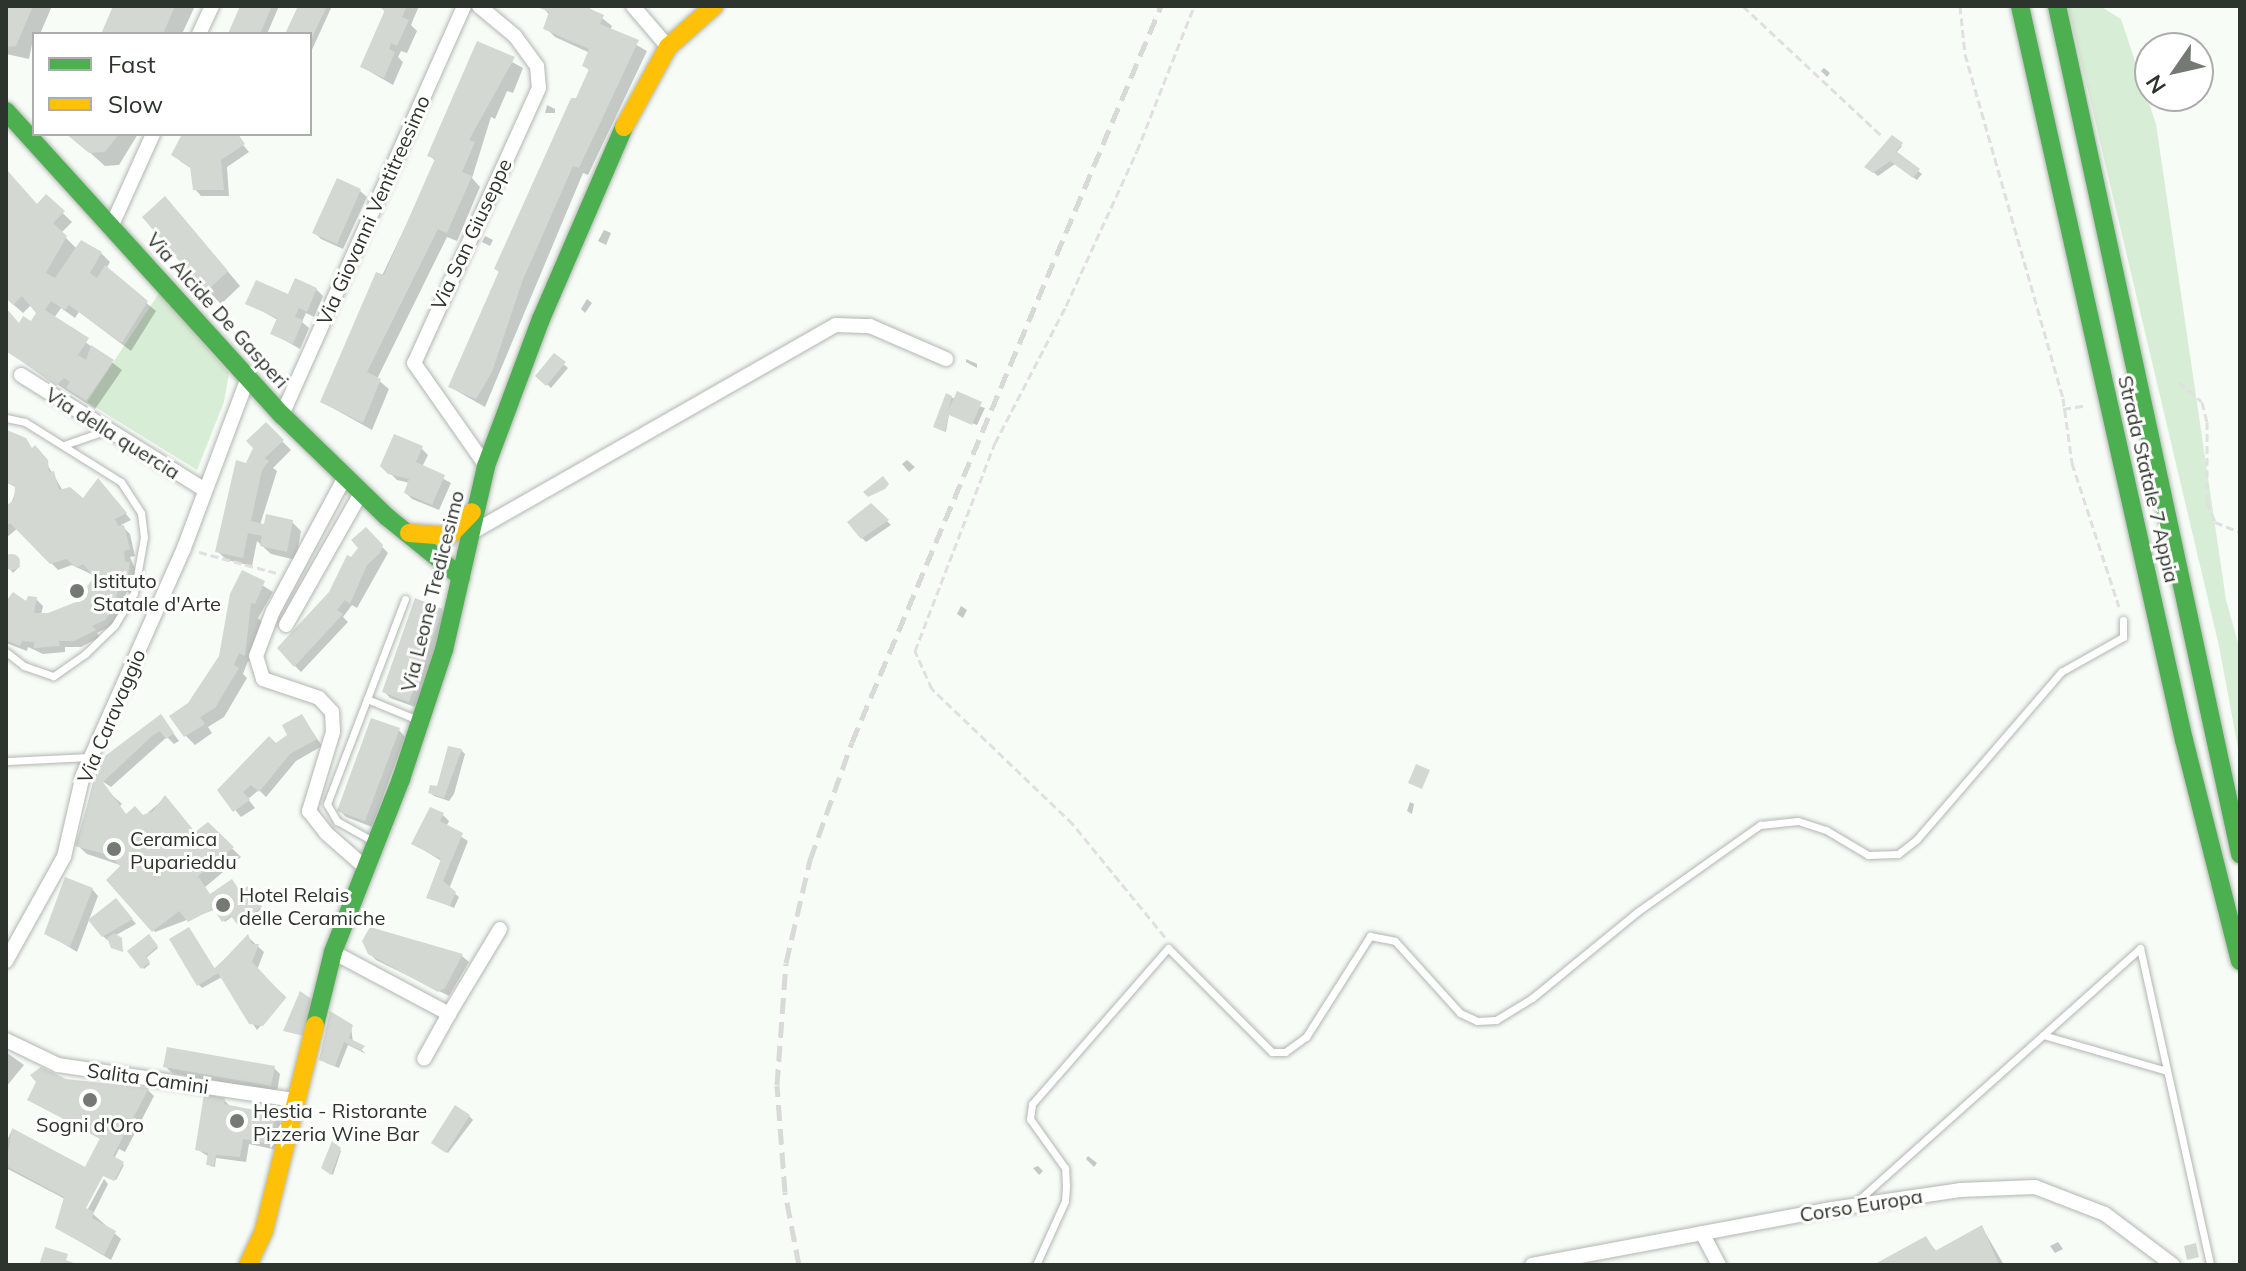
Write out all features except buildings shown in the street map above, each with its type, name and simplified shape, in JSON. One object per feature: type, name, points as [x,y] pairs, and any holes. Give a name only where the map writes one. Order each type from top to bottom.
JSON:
[{"type":"main road","name":"Via Leone Tredicesimo","points":[[248,1265],[264,1230],[333,952],[367,869],[420,721],[461,577],[486,466],[541,319],[642,87],[668,47],[714,6]]},
{"type":"main road","name":"Strada Statale 7 Appia","points":[[2020,6],[2184,740],[2240,961]]},
{"type":"main road","name":"Strada Statale 7 Appia","points":[[2058,12],[2240,854]]},
{"type":"main road","name":"Via Alcide De Gasperi","points":[[6,111],[282,415],[361,493],[461,577]]},
{"type":"main road","points":[[436,539],[462,528],[479,497]]},
{"type":"main road","name":"Via Alcide De Gasperi","points":[[405,532],[456,543],[466,555]]},
{"type":"street","points":[[200,32],[212,6]]},
{"type":"street","name":"Via Giovanni Ventitreesimo","points":[[282,415],[464,6]]},
{"type":"street","name":"Via San Giuseppe","points":[[479,6],[515,36],[537,66],[539,88],[414,363],[486,466]]},
{"type":"street","points":[[633,6],[668,47]]},
{"type":"street","points":[[112,225],[152,136]]},
{"type":"street","points":[[471,533],[836,325],[870,326],[946,359]]},
{"type":"street","name":"Via della quercia","points":[[21,375],[205,490]]},
{"type":"street","name":"Via Caravaggio","points":[[6,961],[64,857],[91,757],[184,548],[248,378]]},
{"type":"street","points":[[345,477],[273,611],[256,656],[263,679],[319,698],[332,712],[333,732],[309,811],[326,833],[367,869]]},
{"type":"street","points":[[286,625],[361,493]]},
{"type":"street","points":[[424,1059],[500,929]]},
{"type":"street","points":[[333,952],[449,1014]]},
{"type":"street","name":"Salita Camini","points":[[6,1040],[58,1065],[295,1100]]},
{"type":"street","name":"Corso Europa","points":[[1532,1265],[1853,1205],[1960,1190],[2035,1187],[2105,1214],[2173,1265]]},
{"type":"street","points":[[1702,1233],[1719,1265]]},
{"type":"lane","points":[[6,418],[25,422],[121,482],[141,513],[144,537],[134,593],[115,625],[53,676],[24,666],[6,652]]},
{"type":"lane","points":[[64,445],[109,430]]},
{"type":"lane","points":[[376,842],[337,821],[327,804],[405,599]]},
{"type":"lane","points":[[1036,1265],[1065,1201],[1066,1185],[1065,1168],[1030,1119],[1032,1104],[1168,948],[1272,1052],[1285,1052],[1306,1037],[1370,936],[1395,941],[1460,1013],[1477,1021],[1496,1020],[1532,998],[1637,912],[1760,825],[1798,821],[1826,830],[1868,855],[1898,854],[1917,839],[2061,672],[2123,637],[2123,620]]},
{"type":"lane","points":[[367,699],[420,721]]},
{"type":"lane","points":[[6,761],[91,757]]},
{"type":"lane","points":[[1853,1205],[2140,948],[2210,1265]]},
{"type":"lane","points":[[2043,1035],[2167,1071]]},
{"type":"path","points":[[1168,948],[1126,885],[1073,824],[932,689],[915,651],[995,443],[1025,390],[1124,179],[1194,6]]},
{"type":"path","points":[[1743,6],[1882,136]]},
{"type":"path","points":[[1960,6],[1965,54],[2063,409],[2072,463],[2123,620]]},
{"type":"path","points":[[2179,382],[2202,402],[2207,422],[2207,502],[2215,522],[2227,531],[2240,532]]},
{"type":"path","points":[[2063,409],[2088,405]]},
{"type":"path","points":[[184,548],[258,568]]},
{"type":"green space","points":[[2068,6],[2100,6],[2121,19],[2134,58],[2134,112],[2152,112],[2156,124],[2226,600],[2240,650],[2240,759],[2219,646]]},
{"type":"green space","points":[[159,293],[229,373],[224,402],[197,470],[87,402]]},
{"type":"railway","points":[[799,1265],[785,1192],[777,1085],[786,963],[810,860],[852,742],[1161,6]]},
{"type":"traffic: fast","points":[[2020,6],[2184,740],[2240,961]]},
{"type":"traffic: fast","points":[[2057,6],[2240,854]]},
{"type":"traffic: fast","points":[[6,111],[282,415],[387,517],[461,577]]},
{"type":"traffic: fast","points":[[315,1025],[333,952],[401,779],[444,650],[486,466],[541,319],[624,127]]},
{"type":"traffic: slow","points":[[624,127],[668,47],[714,6]]},
{"type":"traffic: slow","points":[[409,533],[449,536],[472,512]]},
{"type":"traffic: slow","points":[[248,1265],[264,1230],[315,1025]]},
{"type":"place","name":"Istituto Statale d'Arte","points":[[77,591]]},
{"type":"place","name":"Ceramica Puparieddu","points":[[114,849]]},
{"type":"place","name":"Hotel Relais delle Ceramiche","points":[[223,905]]},
{"type":"place","name":"Sogni d'Oro","points":[[90,1100]]},
{"type":"place","name":"Hestia - Ristorante Pizzeria Wine Bar","points":[[237,1121]]}]
